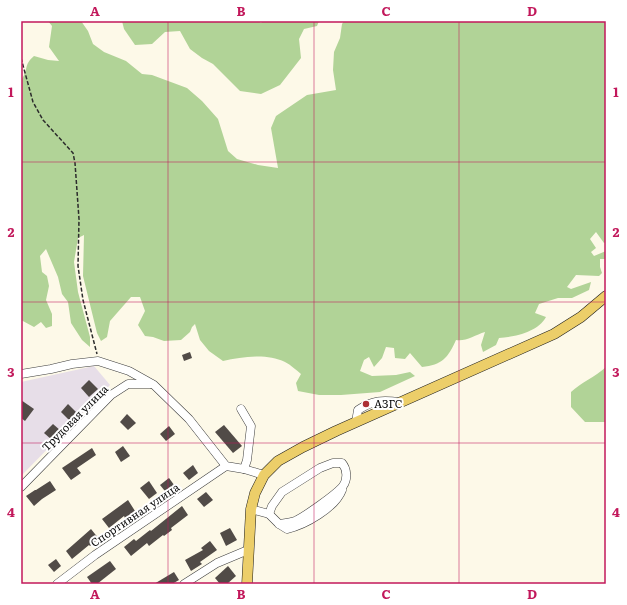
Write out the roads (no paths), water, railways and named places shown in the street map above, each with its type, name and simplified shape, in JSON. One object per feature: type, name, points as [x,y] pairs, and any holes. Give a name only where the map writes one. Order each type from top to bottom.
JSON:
[{"type":"main road","points":[[247,584],[251,509],[255,493],[264,475],[278,461],[303,447],[356,422],[554,334],[581,317],[606,296]]},
{"type":"street","points":[[21,374],[72,364],[98,361],[129,371],[154,384],[189,419],[226,466],[244,469],[264,475]]},
{"type":"street","name":"Трудовая улица","points":[[21,487],[111,395],[128,384],[154,384]]},
{"type":"street","points":[[240,409],[251,426],[247,460],[244,469]]},
{"type":"street","points":[[251,509],[269,514],[279,524],[293,522],[308,514],[343,486],[347,476],[346,468],[342,463],[333,463],[320,468],[282,492],[272,506],[269,514]]},
{"type":"street","name":"Спортивная улица","points":[[57,584],[95,555],[226,466]]},
{"type":"street","points":[[184,584],[217,563],[248,550]]},
{"type":"place","name":"АЗГС","points":[[366,404]]}]
